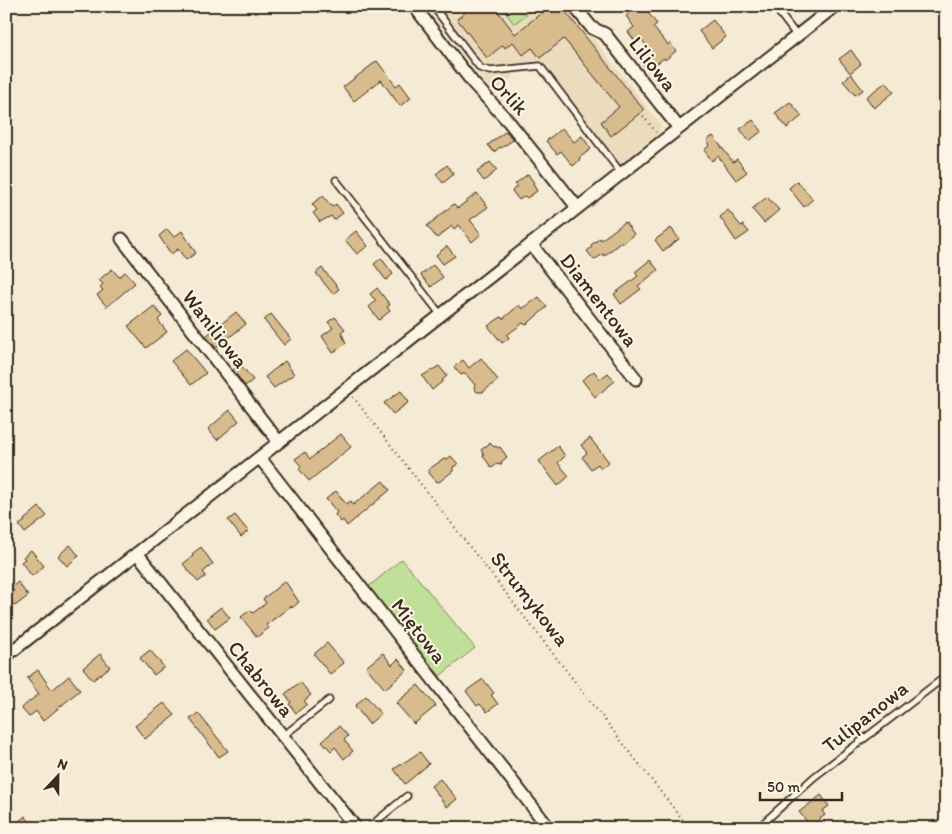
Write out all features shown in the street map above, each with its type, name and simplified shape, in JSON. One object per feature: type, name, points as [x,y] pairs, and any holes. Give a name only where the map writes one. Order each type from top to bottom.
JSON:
[{"type":"street","name":"Orlik","points":[[414,6],[473,83],[510,122],[578,207]]},
{"type":"street","name":"Liliowa","points":[[574,6],[592,28],[605,34],[679,128]]},
{"type":"street","points":[[6,656],[835,6]]},
{"type":"street","name":"Waniliowa","points":[[122,239],[279,442]]},
{"type":"street","name":"Diamentowa","points":[[532,244],[636,378]]},
{"type":"street","name":"Miętowa","points":[[260,458],[549,828]]},
{"type":"street","name":"Chabrowa","points":[[137,553],[356,828]]},
{"type":"lane","points":[[433,6],[480,68],[490,71],[540,66],[621,173]]},
{"type":"lane","points":[[774,6],[797,36]]},
{"type":"lane","points":[[336,180],[440,315]]},
{"type":"lane","name":"Tulipanowa","points":[[760,826],[814,777],[946,676]]},
{"type":"lane","points":[[283,736],[329,700]]},
{"type":"lane","points":[[368,828],[407,796]]},
{"type":"path","points":[[643,116],[659,136]]},
{"type":"path","name":"Strumykowa","points":[[347,389],[689,828]]},
{"type":"shaded area","points":[[425,6],[568,6],[661,125],[659,134],[616,168],[532,61],[493,93]]},
{"type":"green space","points":[[501,6],[537,6],[514,24]]},
{"type":"green space","points":[[402,559],[475,648],[440,676],[367,588]]},
{"type":"building","points":[[473,6],[494,6],[515,34],[550,6],[561,6],[644,110],[611,136],[601,122],[619,107],[564,39],[540,58],[532,48],[523,55],[513,42],[505,48],[503,45],[487,58],[457,19]]},
{"type":"building","points":[[637,6],[643,11],[646,10],[657,24],[653,27],[668,45],[670,43],[676,51],[648,70],[641,62],[652,53],[640,37],[635,41],[628,32],[634,27],[626,16]]},
{"type":"building","points":[[713,20],[726,37],[712,48],[699,31]]},
{"type":"building","points":[[851,50],[861,64],[850,73],[839,59]]},
{"type":"building","points":[[377,61],[396,86],[400,83],[411,98],[400,106],[381,80],[354,101],[343,87]]},
{"type":"building","points":[[851,74],[863,90],[855,95],[843,81]]},
{"type":"building","points":[[886,82],[894,92],[874,108],[866,97]]},
{"type":"building","points":[[790,102],[802,116],[787,128],[775,113]]},
{"type":"building","points":[[753,120],[762,131],[749,141],[740,129]]},
{"type":"building","points":[[562,128],[574,142],[582,136],[591,149],[579,158],[580,160],[573,166],[561,151],[557,154],[546,141]]},
{"type":"building","points":[[506,131],[513,140],[494,152],[488,145]]},
{"type":"building","points":[[713,136],[733,162],[737,159],[747,172],[736,180],[718,156],[712,161],[704,150],[710,145],[707,140]]},
{"type":"building","points":[[490,162],[497,170],[484,181],[477,172]]},
{"type":"building","points":[[447,165],[454,174],[443,183],[436,174]]},
{"type":"building","points":[[528,174],[537,191],[527,198],[525,196],[519,200],[512,191],[517,186],[515,184]]},
{"type":"building","points":[[797,181],[813,199],[804,207],[789,188]]},
{"type":"building","points":[[477,193],[488,207],[470,220],[481,234],[472,242],[459,225],[454,229],[452,226],[437,238],[427,226],[454,204],[458,208]]},
{"type":"building","points":[[323,196],[332,207],[336,204],[343,213],[334,220],[331,216],[320,222],[313,213],[317,210],[312,204]]},
{"type":"building","points":[[767,197],[779,210],[764,223],[752,209]]},
{"type":"building","points":[[728,210],[741,226],[743,225],[749,232],[736,241],[720,217]]},
{"type":"building","points":[[625,222],[634,234],[604,256],[603,254],[594,260],[587,251],[592,247],[591,245]]},
{"type":"building","points":[[671,228],[679,239],[663,251],[655,240]]},
{"type":"building","points":[[167,229],[174,237],[182,231],[196,253],[186,260],[178,249],[171,254],[159,236]]},
{"type":"building","points":[[356,231],[368,246],[357,254],[345,240]]},
{"type":"building","points":[[447,246],[455,256],[443,264],[436,255]]},
{"type":"building","points":[[381,258],[393,274],[386,280],[374,264]]},
{"type":"building","points":[[650,260],[658,270],[638,286],[641,289],[621,304],[614,294],[638,276],[635,272]]},
{"type":"building","points":[[433,265],[443,277],[431,287],[421,275]]},
{"type":"building","points":[[322,268],[339,289],[333,294],[316,273]]},
{"type":"building","points":[[112,269],[119,277],[125,272],[135,283],[107,307],[97,295],[103,290],[100,287],[103,284],[99,280]]},
{"type":"building","points":[[377,288],[390,305],[387,307],[390,311],[379,320],[369,307],[376,301],[370,294]]},
{"type":"building","points":[[539,297],[547,307],[526,325],[523,323],[507,335],[509,338],[502,343],[488,326],[501,317],[503,319],[519,305],[522,309]]},
{"type":"building","points":[[154,306],[162,316],[158,320],[167,332],[146,348],[128,326]]},
{"type":"building","points":[[236,312],[246,324],[216,348],[206,336]]},
{"type":"building","points":[[271,314],[291,339],[284,345],[264,320]]},
{"type":"building","points":[[335,317],[345,329],[341,332],[346,343],[333,353],[322,336],[333,328],[328,322]]},
{"type":"building","points":[[186,349],[206,373],[191,385],[171,361]]},
{"type":"building","points":[[481,358],[498,380],[483,392],[477,392],[474,388],[475,385],[465,373],[461,375],[454,367],[463,360],[469,368]]},
{"type":"building","points":[[285,361],[294,374],[274,388],[265,377]]},
{"type":"building","points":[[240,364],[253,380],[245,386],[233,370]]},
{"type":"building","points":[[439,366],[447,376],[432,390],[422,376]]},
{"type":"building","points":[[594,371],[600,379],[608,373],[615,381],[595,397],[582,380]]},
{"type":"building","points":[[401,391],[409,402],[393,414],[384,403]]},
{"type":"building","points":[[230,410],[239,421],[217,440],[208,429]]},
{"type":"building","points":[[341,434],[351,447],[309,481],[299,469],[301,466],[295,459],[305,452],[310,459]]},
{"type":"building","points":[[590,438],[609,462],[601,468],[598,464],[591,469],[582,457],[587,453],[581,445]]},
{"type":"building","points":[[490,443],[494,447],[500,447],[507,457],[502,461],[501,465],[497,464],[492,468],[481,450]]},
{"type":"building","points":[[558,446],[565,456],[558,463],[569,476],[558,486],[539,461]]},
{"type":"building","points":[[451,456],[458,464],[453,467],[453,471],[439,482],[436,481],[429,473],[429,469]]},
{"type":"building","points":[[383,481],[390,490],[347,526],[343,520],[341,522],[335,515],[337,512],[326,499],[336,491],[346,504],[351,501],[353,505]]},
{"type":"building","points":[[39,507],[47,516],[25,533],[19,525]]},
{"type":"building","points":[[235,515],[248,531],[241,537],[228,520]]},
{"type":"building","points":[[70,545],[79,556],[67,566],[58,556]]},
{"type":"building","points":[[201,547],[213,564],[203,572],[206,576],[198,582],[183,564]]},
{"type":"building","points":[[31,550],[44,566],[32,576],[21,562],[25,559],[23,557]]},
{"type":"building","points":[[285,581],[299,602],[266,625],[269,628],[257,637],[241,617],[250,610],[253,613],[266,603],[263,599]]},
{"type":"building","points":[[18,582],[28,596],[15,606],[7,596],[14,591],[11,588]]},
{"type":"building","points":[[221,607],[230,618],[215,629],[207,618]]},
{"type":"building","points":[[327,643],[344,663],[330,674],[314,654]]},
{"type":"building","points":[[150,650],[164,667],[154,675],[140,658]]},
{"type":"building","points":[[383,653],[392,665],[398,659],[407,670],[385,689],[366,667]]},
{"type":"building","points":[[100,654],[110,667],[93,680],[83,668]]},
{"type":"building","points":[[38,670],[52,690],[69,676],[80,690],[43,721],[36,711],[29,717],[21,708],[39,694],[27,678]]},
{"type":"building","points":[[483,679],[494,693],[491,695],[498,704],[487,712],[480,704],[477,706],[466,691]]},
{"type":"building","points":[[300,682],[311,695],[304,701],[307,704],[296,713],[289,704],[291,702],[285,694]]},
{"type":"building","points":[[418,685],[436,706],[414,724],[396,703]]},
{"type":"building","points":[[366,696],[381,714],[369,724],[355,706]]},
{"type":"building","points":[[164,703],[175,715],[145,739],[135,726]]},
{"type":"building","points":[[198,713],[228,751],[219,757],[190,719]]},
{"type":"building","points":[[339,726],[348,736],[344,740],[353,751],[344,759],[335,747],[331,751],[322,741]]},
{"type":"building","points":[[420,752],[429,764],[405,784],[394,769]]},
{"type":"building","points":[[440,779],[457,799],[447,807],[431,786]]},
{"type":"building","points":[[821,795],[829,806],[822,811],[825,815],[811,826],[799,812]]},
{"type":"building","points":[[25,816],[35,828],[11,828]]}]
